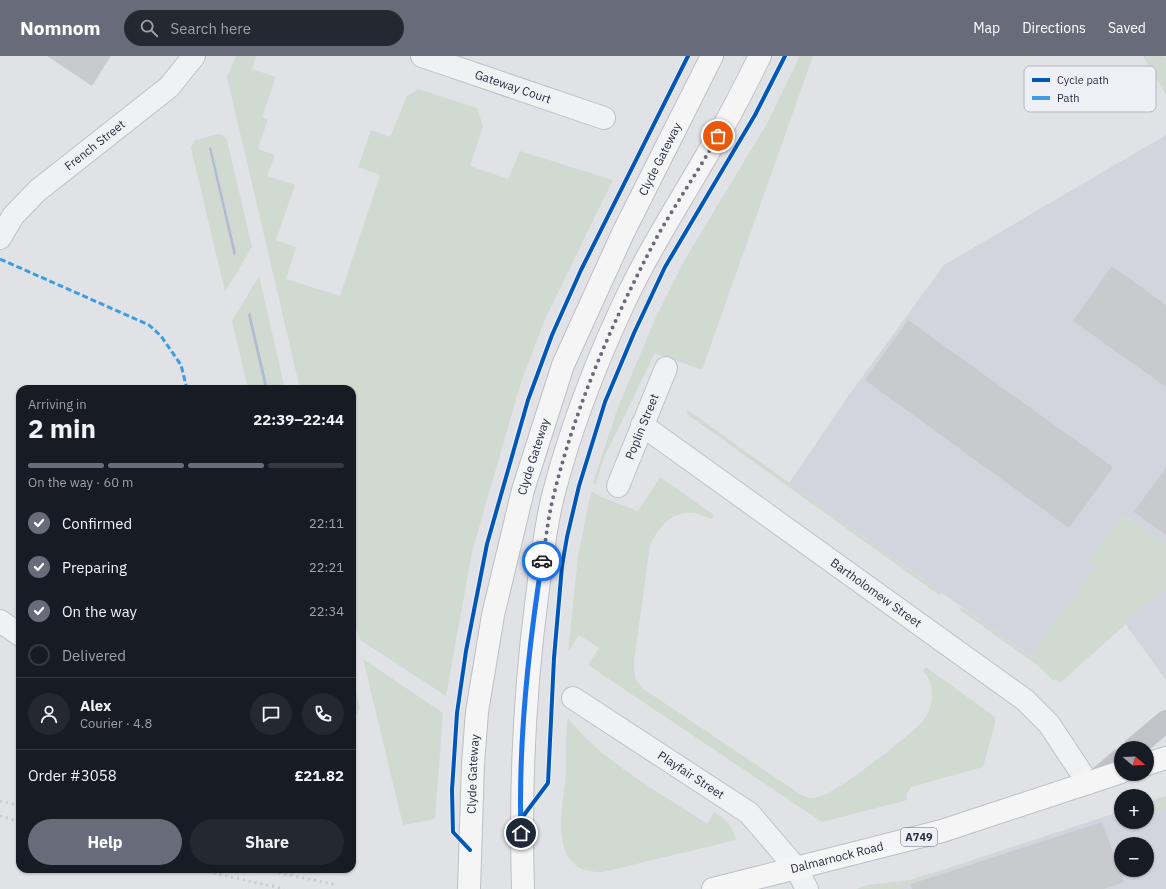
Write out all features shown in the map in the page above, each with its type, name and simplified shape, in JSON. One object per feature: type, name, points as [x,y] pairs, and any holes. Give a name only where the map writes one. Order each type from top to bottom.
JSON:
[{"type":"main road","name":"Clyde Gateway","points":[[469,889],[473,764],[477,712],[493,615],[523,490],[563,365],[623,233],[712,56]]},
{"type":"main road","points":[[523,889],[521,819],[522,749],[539,579],[552,499],[570,437],[600,356],[624,303],[658,236],[712,146],[760,56]]},
{"type":"main road","points":[[1154,762],[1166,758]]},
{"type":"main road","name":"Dalmarnock Road","points":[[713,889],[942,830],[1114,774]]},
{"type":"street","name":"Gateway Court","points":[[422,56],[604,118]]},
{"type":"street","name":"French Street","points":[[0,238],[13,216],[37,191],[169,87],[192,57]]},
{"type":"street","name":"Poplin Street","points":[[618,486],[666,368]]},
{"type":"street","name":"Bartholomew Street","points":[[642,426],[1025,700],[1049,724],[1092,782]]},
{"type":"street","points":[[0,621],[16,631]]},
{"type":"street","name":"Playfair Street","points":[[573,698],[749,813],[796,868],[807,889]]},
{"type":"street","points":[[1142,741],[1166,721]]},
{"type":"street","points":[[1092,782],[1114,765]]},
{"type":"shaded area","points":[[236,56],[256,56],[252,69],[276,77],[262,117],[268,119],[258,149],[275,155],[267,176],[295,185],[276,240],[296,247],[286,279],[340,296],[380,175],[358,167],[371,130],[390,137],[407,96],[418,89],[477,108],[483,126],[470,166],[508,179],[520,151],[613,180],[546,317],[521,382],[472,552],[446,696],[359,639],[356,626],[356,385],[299,385],[227,77]]},
{"type":"shaded area","points":[[800,56],[813,56],[702,370],[655,353],[603,460],[596,484],[593,483],[618,407],[656,317],[684,261],[766,125]]},
{"type":"shaded area","points":[[1143,56],[1164,56],[1166,59],[1166,95],[1156,78],[1156,66],[1149,66]]},
{"type":"shaded area","points":[[218,134],[223,135],[227,140],[252,247],[225,292],[191,148],[195,140]]},
{"type":"shaded area","points":[[1166,135],[1166,680],[1124,622],[1030,656],[789,483],[849,395],[944,265]]},
{"type":"shaded area","points":[[259,276],[284,385],[247,385],[232,321]]},
{"type":"shaded area","points":[[688,410],[942,593],[939,595],[687,414]]},
{"type":"shaded area","points":[[660,477],[714,515],[711,519],[691,513],[675,516],[661,527],[650,545],[634,662],[635,678],[642,688],[803,796],[814,798],[840,786],[856,775],[888,751],[923,721],[927,715],[932,696],[930,682],[923,671],[926,667],[995,717],[995,724],[983,767],[911,787],[906,795],[907,800],[822,822],[588,665],[599,648],[579,635],[568,652],[578,556],[591,491],[601,497],[638,511]]},
{"type":"shaded area","points":[[1124,514],[1166,544],[1166,589],[1124,621],[1126,624],[1060,683],[1056,679],[1054,681],[1037,665],[960,610],[961,607],[1030,656],[1094,567],[1088,562]]},
{"type":"shaded area","points":[[363,659],[443,713],[435,819],[403,825]]},
{"type":"shaded area","points":[[356,692],[360,708],[356,714]]},
{"type":"shaded area","points":[[568,718],[582,734],[614,762],[707,824],[714,812],[728,823],[733,830],[736,840],[603,872],[584,870],[572,862],[565,850],[561,819],[566,770],[566,734]]},
{"type":"shaded area","points":[[1166,796],[1166,889],[896,889],[930,874],[1114,813],[1114,829],[1154,829],[1154,800]]},
{"type":"shaded area","points":[[1166,796],[1166,810],[1154,814],[1154,800]]},
{"type":"shaded area","points":[[930,873],[931,878],[897,889],[857,889],[867,885],[911,880]]},
{"type":"water","points":[[211,147],[236,253],[234,256],[209,148]]},
{"type":"water","points":[[250,312],[267,385],[264,385],[248,315]]},
{"type":"building","points":[[47,56],[111,56],[92,86]]},
{"type":"building","points":[[1112,266],[1166,305],[1166,387],[1073,321]]},
{"type":"building","points":[[908,320],[1113,467],[1069,528],[865,380]]},
{"type":"building","points":[[1166,467],[1166,535],[1134,512]]},
{"type":"building","points":[[1102,822],[1114,855],[1114,877],[1122,877],[1124,882],[1104,889],[912,889],[911,884]]},
{"type":"railway","points":[[0,801],[16,805]]},
{"type":"railway","points":[[0,816],[16,821]]},
{"type":"railway","points":[[214,873],[284,889]]},
{"type":"railway","points":[[280,873],[337,885]]},
{"type":"marked path","points":[[0,259],[149,325],[161,336],[181,365],[186,385]]},
{"type":"cycle path","points":[[470,850],[453,832],[452,790],[457,713],[466,651],[487,544],[528,400],[552,335],[581,270],[688,56]]},
{"type":"cycle path","points":[[521,819],[548,783],[554,658],[562,566],[579,486],[605,402],[634,333],[665,267],[755,115],[785,56]]},
{"type":"way so far","points":[[542,561],[552,499],[574,422],[600,356],[624,303],[658,236],[718,136]]},
{"type":"route","points":[[521,833],[523,741],[533,630],[542,561]]}]
